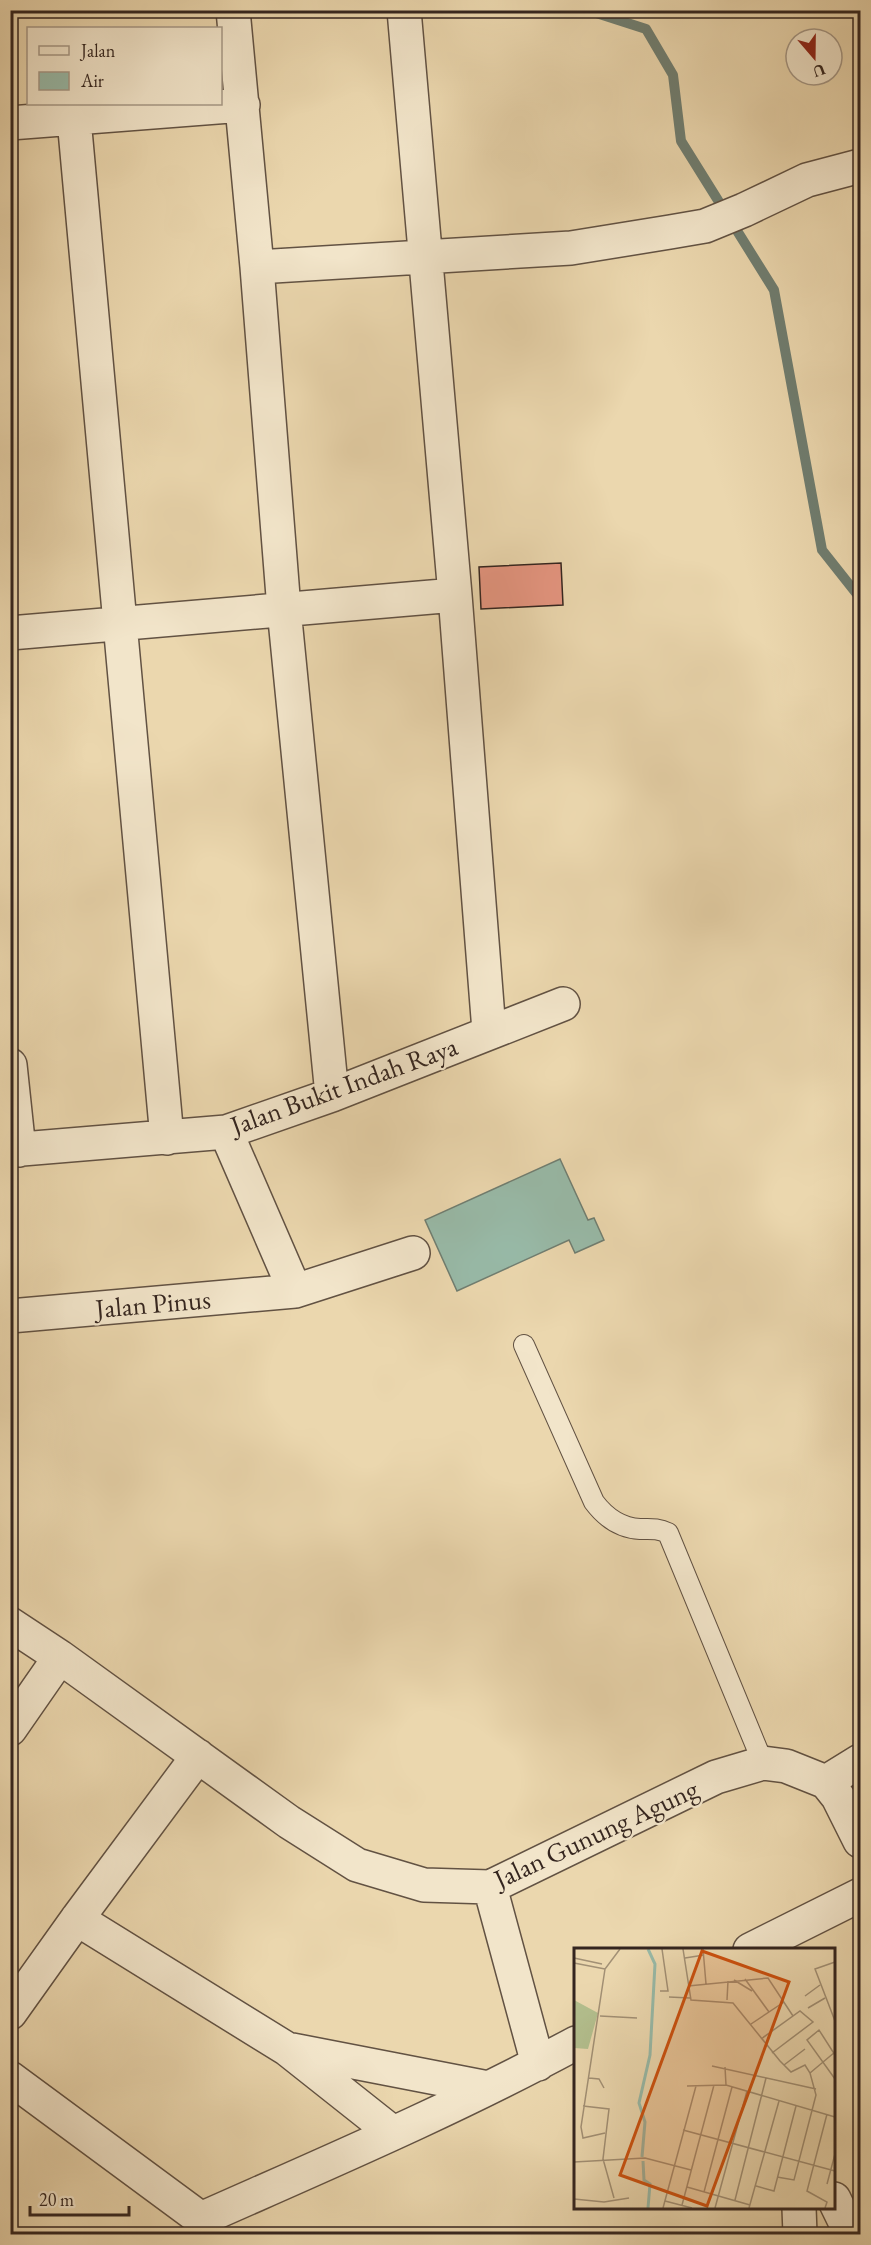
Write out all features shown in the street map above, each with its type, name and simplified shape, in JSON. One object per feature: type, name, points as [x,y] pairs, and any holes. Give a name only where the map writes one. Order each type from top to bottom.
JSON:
[{"type":"street","points":[[233,10],[243,105],[284,609],[332,1095]]},
{"type":"street","points":[[404,10],[455,595],[489,1031]]},
{"type":"street","points":[[10,123],[243,105]]},
{"type":"street","points":[[74,119],[166,1138]]},
{"type":"street","points":[[256,267],[571,248],[670,232],[705,226],[807,180],[861,166]]},
{"type":"street","points":[[10,633],[455,595]]},
{"type":"street","name":"Jalan Bukit Indah Raya","points":[[15,1150],[226,1132],[332,1095],[489,1031],[563,1004]]},
{"type":"street","points":[[10,1065],[15,1150]]},
{"type":"street","points":[[226,1132],[295,1291]]},
{"type":"street","name":"Jalan Pinus","points":[[10,1316],[295,1291],[413,1253]]},
{"type":"street","name":"Jalan Gunung Agung","points":[[10,1624],[60,1657],[289,1822],[357,1865],[424,1885],[490,1887],[716,1777],[763,1763],[786,1766],[826,1782]]},
{"type":"street","points":[[10,1729],[60,1657]]},
{"type":"street","points":[[10,2013],[198,1756]]},
{"type":"street","points":[[861,1761],[826,1782],[838,1797],[861,1841]]},
{"type":"street","points":[[490,1887],[538,2064]]},
{"type":"street","points":[[754,1948],[861,1895]]},
{"type":"street","points":[[77,1919],[287,2049],[393,2133]]},
{"type":"street","points":[[10,2078],[201,2227],[538,2064],[574,2044]]},
{"type":"street","points":[[287,2049],[488,2088]]},
{"type":"street","points":[[799,2209],[800,2235]]},
{"type":"lane","points":[[524,1345],[594,1502],[613,1521],[624,1526],[636,1529],[659,1528],[668,1533],[763,1763]]},
{"type":"water","points":[[560,1159],[588,1220],[594,1218],[604,1240],[575,1253],[569,1240],[457,1291],[425,1220]]},
{"type":"building","points":[[561,563],[563,605],[481,609],[479,567]]},
{"type":"waterway","points":[[587,10],[646,29],[673,75],[681,141],[774,290],[822,550],[860,598]]}]
